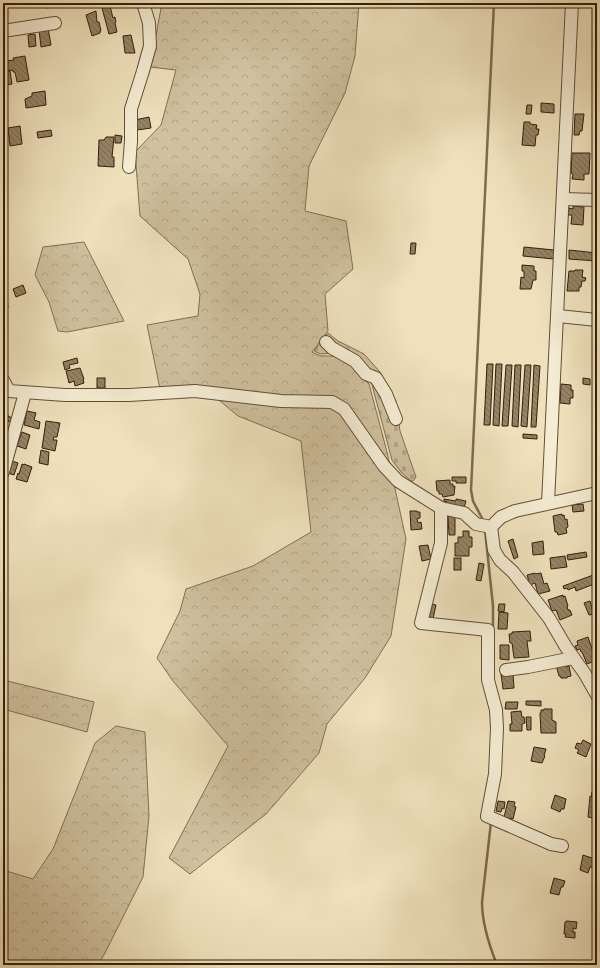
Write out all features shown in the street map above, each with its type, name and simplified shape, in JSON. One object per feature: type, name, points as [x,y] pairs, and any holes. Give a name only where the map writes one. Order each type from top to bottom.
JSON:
[{"type":"street","points":[[129,167],[131,109],[150,46],[149,23],[143,3]]},
{"type":"street","points":[[548,503],[572,3]]},
{"type":"street","points":[[3,31],[55,23]]},
{"type":"street","points":[[563,199],[597,200]]},
{"type":"street","points":[[558,316],[597,320]]},
{"type":"street","points":[[326,342],[332,348],[355,361],[366,374],[376,378],[386,394],[396,419]]},
{"type":"street","points":[[3,380],[10,391],[25,393],[65,395],[129,395],[195,391],[281,401],[332,402],[344,409],[384,466],[398,481],[441,508],[464,513],[476,524],[491,527]]},
{"type":"street","points":[[3,472],[25,393]]},
{"type":"street","points":[[491,527],[501,517],[515,511],[597,492]]},
{"type":"street","points":[[441,508],[441,543],[421,623],[488,630],[488,680],[496,710],[497,734],[495,774],[487,816],[551,844],[562,846]]},
{"type":"street","points":[[491,527],[494,550],[500,560],[513,572],[548,618],[597,695]]},
{"type":"street","points":[[506,670],[573,658]]},
{"type":"green space","points":[[162,3],[359,3],[355,56],[345,93],[309,166],[305,211],[346,221],[353,269],[325,294],[328,331],[312,352],[321,356],[332,356],[348,361],[369,384],[387,452],[406,539],[391,636],[365,678],[327,724],[319,753],[266,814],[190,874],[169,858],[228,746],[173,681],[157,658],[180,611],[186,589],[253,566],[311,532],[301,441],[238,416],[202,386],[160,389],[147,325],[198,316],[200,294],[188,259],[140,216],[135,152],[161,125],[176,70],[150,67]]},
{"type":"green space","points":[[84,242],[124,321],[67,332],[58,331],[49,302],[35,275],[43,247]]},
{"type":"green space","points":[[328,333],[338,341],[364,354],[380,372],[396,401],[400,431],[416,477],[413,481],[401,472],[392,460],[371,381],[357,366],[332,353],[321,354],[314,351]]},
{"type":"green space","points":[[3,680],[94,702],[87,732],[3,709]]},
{"type":"green space","points":[[116,726],[145,732],[149,816],[143,877],[98,965],[3,965],[3,870],[33,879],[53,849],[95,743]]},
{"type":"building","points":[[46,3],[58,3],[58,6],[47,8]]},
{"type":"building","points":[[110,6],[113,18],[115,17],[117,32],[109,34],[102,8]]},
{"type":"building","points":[[96,11],[97,22],[99,22],[101,31],[100,33],[92,36],[86,15]]},
{"type":"building","points":[[48,28],[51,45],[41,47],[39,30]]},
{"type":"building","points":[[35,34],[36,46],[29,47],[28,35]]},
{"type":"building","points":[[131,35],[135,53],[125,53],[123,36]]},
{"type":"building","points":[[25,56],[29,80],[17,82],[15,72],[13,72],[13,70],[7,71],[6,61]]},
{"type":"building","points":[[10,71],[12,84],[6,85],[4,72]]},
{"type":"building","points":[[45,91],[46,105],[26,108],[25,99],[32,96],[32,93]]},
{"type":"building","points":[[541,103],[554,104],[554,113],[541,112]]},
{"type":"building","points":[[527,105],[532,105],[531,114],[526,114]]},
{"type":"building","points":[[575,114],[584,114],[582,131],[580,131],[579,135],[574,135]]},
{"type":"building","points":[[149,117],[151,128],[137,130],[135,120]]},
{"type":"building","points":[[524,122],[530,122],[530,124],[537,125],[536,129],[539,129],[538,135],[536,135],[535,146],[522,145]]},
{"type":"building","points":[[20,126],[22,144],[10,146],[8,128]]},
{"type":"building","points":[[51,130],[52,136],[38,138],[37,132]]},
{"type":"building","points":[[115,135],[122,136],[121,143],[115,143]]},
{"type":"building","points":[[106,137],[114,137],[112,157],[114,157],[114,167],[98,166],[99,140],[104,140]]},
{"type":"building","points":[[572,153],[590,153],[589,174],[584,174],[584,180],[572,179]]},
{"type":"building","points":[[573,206],[584,207],[583,225],[571,224],[572,215],[568,215],[569,208],[573,209]]},
{"type":"building","points":[[411,243],[416,243],[415,254],[410,254]]},
{"type":"building","points":[[524,247],[554,250],[554,259],[523,256]]},
{"type":"building","points":[[569,250],[597,253],[597,261],[569,259]]},
{"type":"building","points":[[522,265],[534,266],[534,271],[536,271],[536,280],[533,280],[531,289],[520,289],[521,277],[524,278]]},
{"type":"building","points":[[583,270],[582,277],[586,278],[585,281],[582,281],[579,291],[567,291],[569,271]]},
{"type":"building","points":[[23,285],[26,293],[16,297],[13,289]]},
{"type":"building","points":[[7,299],[8,308],[5,308],[6,316],[3,316],[3,300]]},
{"type":"building","points":[[77,358],[78,363],[69,365],[70,368],[65,370],[63,362]]},
{"type":"building","points":[[487,364],[493,364],[490,425],[484,425]]},
{"type":"building","points":[[496,364],[502,364],[499,426],[493,425]]},
{"type":"building","points":[[506,365],[512,365],[508,426],[502,426]]},
{"type":"building","points":[[515,365],[521,365],[518,427],[512,426]]},
{"type":"building","points":[[525,365],[531,365],[527,427],[521,426]]},
{"type":"building","points":[[534,365],[540,366],[536,427],[531,427]]},
{"type":"building","points":[[80,368],[84,383],[75,386],[74,381],[69,383],[66,371]]},
{"type":"building","points":[[97,378],[105,378],[105,388],[97,388]]},
{"type":"building","points":[[583,378],[590,379],[590,385],[583,384]]},
{"type":"building","points":[[561,384],[571,385],[571,390],[573,390],[573,398],[570,398],[570,404],[560,403]]},
{"type":"building","points":[[27,411],[36,413],[34,420],[40,422],[39,429],[24,425]]},
{"type":"building","points":[[3,413],[12,418],[10,422],[3,418]]},
{"type":"building","points":[[46,421],[60,423],[57,437],[54,437],[53,440],[57,440],[55,451],[42,448]]},
{"type":"building","points":[[22,432],[30,435],[26,449],[17,446]]},
{"type":"building","points":[[523,434],[537,435],[537,439],[523,438]]},
{"type":"building","points":[[41,450],[49,452],[48,465],[39,463]]},
{"type":"building","points":[[12,461],[18,463],[14,475],[8,473]]},
{"type":"building","points":[[22,464],[32,467],[27,482],[16,479]]},
{"type":"building","points":[[452,477],[466,477],[466,483],[456,483],[456,481],[452,481]]},
{"type":"building","points":[[450,480],[450,484],[453,484],[453,487],[455,486],[454,495],[443,497],[442,494],[439,494],[439,491],[437,491],[436,481]]},
{"type":"building","points":[[444,499],[466,501],[464,508],[446,505],[447,502],[444,501]]},
{"type":"building","points":[[583,504],[584,511],[573,512],[572,505]]},
{"type":"building","points":[[410,511],[420,512],[420,518],[417,519],[418,523],[421,522],[422,529],[411,530]]},
{"type":"building","points":[[562,514],[562,516],[564,515],[565,520],[567,519],[567,533],[558,535],[557,532],[555,532],[553,516]]},
{"type":"building","points":[[448,516],[455,516],[455,535],[449,535]]},
{"type":"building","points":[[463,531],[469,531],[469,537],[472,537],[472,547],[469,547],[469,556],[455,556],[455,543],[458,543],[458,537],[463,537]]},
{"type":"building","points":[[513,539],[518,557],[514,559],[508,541]]},
{"type":"building","points":[[543,541],[544,554],[533,555],[532,543]]},
{"type":"building","points":[[428,545],[431,559],[422,561],[419,546]]},
{"type":"building","points":[[586,552],[587,557],[568,560],[567,555]]},
{"type":"building","points":[[565,556],[567,567],[551,569],[550,558]]},
{"type":"building","points":[[454,558],[461,558],[461,570],[454,570]]},
{"type":"building","points":[[479,563],[484,564],[481,581],[476,580]]},
{"type":"building","points":[[541,573],[544,584],[547,583],[550,591],[538,594],[535,583],[530,585],[527,575]]},
{"type":"building","points":[[596,574],[597,583],[576,591],[575,587],[568,590],[567,588],[564,589],[563,586]]},
{"type":"building","points":[[563,595],[563,597],[565,596],[568,610],[570,610],[572,615],[560,620],[556,610],[552,611],[548,600]]},
{"type":"building","points":[[590,601],[594,614],[589,615],[584,603]]},
{"type":"building","points":[[432,604],[436,605],[433,619],[429,618]]},
{"type":"building","points":[[499,604],[505,604],[504,612],[498,611]]},
{"type":"building","points":[[499,612],[508,613],[507,629],[498,629]]},
{"type":"building","points":[[530,631],[531,641],[527,641],[529,657],[514,658],[509,634],[512,634],[512,632]]},
{"type":"building","points":[[588,637],[593,652],[597,651],[597,660],[587,664],[580,649],[577,650],[575,646],[578,645],[577,641]]},
{"type":"building","points":[[500,645],[509,645],[509,660],[500,659]]},
{"type":"building","points":[[567,664],[567,667],[569,666],[571,676],[561,678],[556,665]]},
{"type":"building","points":[[513,673],[514,688],[503,689],[501,674]]},
{"type":"building","points":[[526,701],[541,701],[541,706],[526,705]]},
{"type":"building","points":[[506,702],[518,702],[517,709],[505,709]]},
{"type":"building","points":[[552,709],[552,720],[556,722],[556,733],[541,733],[540,713],[541,710]]},
{"type":"building","points":[[521,711],[525,723],[522,724],[522,731],[510,731],[510,724],[512,724],[511,712]]},
{"type":"building","points":[[526,717],[531,717],[531,730],[527,730]]},
{"type":"building","points":[[583,740],[591,744],[586,757],[577,753],[579,750],[575,748],[577,743],[581,744]]},
{"type":"building","points":[[534,747],[546,749],[542,763],[531,761]]},
{"type":"building","points":[[592,792],[597,793],[597,824],[592,823],[593,818],[588,817],[590,796],[591,797]]},
{"type":"building","points":[[555,795],[566,799],[564,809],[561,809],[560,812],[551,808]]},
{"type":"building","points":[[498,801],[505,802],[504,809],[502,808],[501,812],[496,811]]},
{"type":"building","points":[[508,801],[515,802],[514,806],[516,807],[513,819],[504,817]]},
{"type":"building","points":[[583,855],[595,859],[588,873],[580,870]]},
{"type":"building","points":[[554,878],[565,881],[563,887],[561,887],[559,895],[550,893]]},
{"type":"building","points":[[565,922],[577,922],[576,929],[573,928],[575,938],[565,937]]},
{"type":"waterway","points":[[484,522],[473,501],[471,490],[494,3]]},
{"type":"waterway","points":[[485,530],[493,606],[493,629]]},
{"type":"waterway","points":[[491,822],[482,910],[486,934],[497,965]]}]
